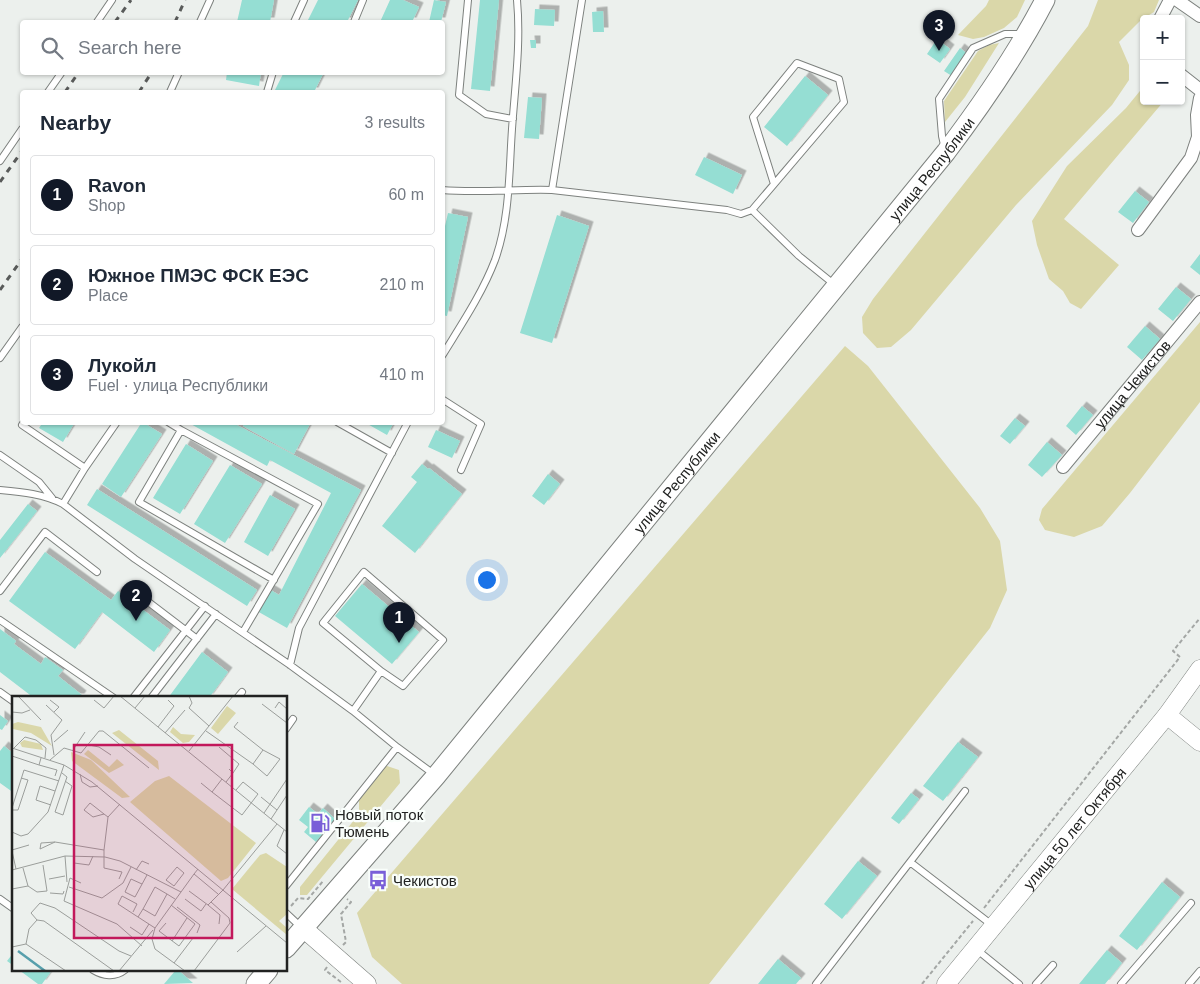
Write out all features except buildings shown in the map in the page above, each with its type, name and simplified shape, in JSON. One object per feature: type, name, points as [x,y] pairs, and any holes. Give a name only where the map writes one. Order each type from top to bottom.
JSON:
[{"type":"main road","name":"улица Республики","points":[[288,946],[436,776],[946,152],[981,106],[1027,35],[1046,0]]},
{"type":"main road","name":"улица 50 лет Октября","points":[[946,984],[1167,715],[1200,669]]},
{"type":"main road","points":[[1167,715],[1200,742]]},
{"type":"main road","points":[[303,928],[367,984]]},
{"type":"main road","points":[[256,984],[266,972]]},
{"type":"street","points":[[1162,15],[1170,0]]},
{"type":"street","points":[[1177,0],[1200,16]]},
{"type":"street","points":[[1185,78],[1200,90]]},
{"type":"street","points":[[1138,230],[1192,158],[1198,137],[1197,115],[1200,98]]},
{"type":"street","name":"улица Чекистов","points":[[1063,466],[1200,302]]},
{"type":"lane","points":[[98,20],[112,0]]},
{"type":"lane","points":[[201,20],[210,0]]},
{"type":"lane","points":[[295,20],[304,0]]},
{"type":"lane","points":[[355,20],[363,0]]},
{"type":"lane","points":[[468,0],[459,95],[486,114],[513,119]]},
{"type":"lane","points":[[445,353],[483,287],[495,259],[502,232],[508,191],[517,64],[517,0]]},
{"type":"lane","points":[[552,190],[582,0]]},
{"type":"lane","points":[[946,152],[942,136],[939,99],[973,48],[1006,34],[1027,35]]},
{"type":"lane","points":[[445,190],[472,192],[519,189],[552,190],[727,210],[741,214],[752,210],[844,102],[839,80],[797,63],[753,116],[774,184]]},
{"type":"lane","points":[[49,90],[60,75]]},
{"type":"lane","points":[[171,90],[177,75]]},
{"type":"lane","points":[[268,90],[272,75]]},
{"type":"lane","points":[[0,161],[20,132]]},
{"type":"lane","points":[[752,210],[800,256],[836,286]]},
{"type":"lane","points":[[0,358],[20,330]]},
{"type":"lane","points":[[445,401],[481,424],[460,470]]},
{"type":"lane","points":[[22,425],[85,468]]},
{"type":"lane","points":[[63,504],[115,425]]},
{"type":"lane","points":[[172,425],[318,504],[243,632]]},
{"type":"lane","points":[[341,425],[392,453]]},
{"type":"lane","points":[[290,665],[299,628],[406,425]]},
{"type":"lane","points":[[180,430],[139,502],[274,580]]},
{"type":"lane","points":[[0,455],[39,482],[52,498]]},
{"type":"lane","points":[[0,490],[24,492],[52,498],[63,504],[136,559],[290,665],[353,711],[436,776]]},
{"type":"lane","points":[[0,591],[44,532],[97,572]]},
{"type":"lane","points":[[364,572],[443,640],[403,686],[381,671],[323,623],[364,572]]},
{"type":"lane","points":[[134,592],[197,639]]},
{"type":"lane","points":[[135,696],[205,606]]},
{"type":"lane","points":[[153,696],[216,614]]},
{"type":"lane","points":[[0,620],[111,696]]},
{"type":"lane","points":[[353,711],[381,671]]},
{"type":"lane","points":[[0,692],[12,701]]},
{"type":"lane","points":[[288,726],[293,719]]},
{"type":"lane","points":[[288,883],[397,747]]},
{"type":"lane","points":[[816,984],[965,791]]},
{"type":"lane","points":[[910,862],[994,926]]},
{"type":"lane","points":[[0,899],[12,908]]},
{"type":"lane","points":[[1121,984],[1190,903]]},
{"type":"lane","points":[[288,915],[303,928]]},
{"type":"lane","points":[[975,949],[1018,984]]},
{"type":"lane","points":[[1036,984],[1053,965]]},
{"type":"lane","points":[[1189,984],[1200,971]]},
{"type":"lane","points":[[98,972],[107,976],[119,975],[123,972]]},
{"type":"path","points":[[922,984],[979,915],[1180,657],[1173,651],[1200,618]]},
{"type":"shaded area","points":[[989,0],[1025,0],[1017,17],[1004,28],[984,37],[973,39],[958,35],[986,6]]},
{"type":"shaded area","points":[[1098,0],[1159,0],[1154,12],[1149,15],[1140,15],[1140,21],[1119,42],[1129,65],[1129,80],[1112,105],[1016,205],[911,330],[891,347],[877,348],[863,333],[862,317],[873,299],[1088,26]]},
{"type":"shaded area","points":[[999,43],[965,97],[945,122],[944,101],[978,51],[989,45]]},
{"type":"shaded area","points":[[1140,91],[1140,105],[1161,105],[1064,219],[1119,265],[1081,309],[1070,303],[1063,291],[1049,279],[1037,245],[1032,221],[1067,166],[1126,108]]},
{"type":"shaded area","points":[[1200,322],[1200,402],[1130,493],[1102,526],[1074,537],[1045,530],[1039,520],[1042,509]]},
{"type":"shaded area","points":[[845,346],[868,366],[980,508],[1000,541],[1007,590],[990,628],[709,984],[402,984],[372,957],[357,913]]},
{"type":"shaded area","points":[[384,765],[399,770],[400,783],[307,895],[300,895],[300,887],[359,814],[359,795]]},
{"type":"railway","points":[[116,20],[131,0]]},
{"type":"railway","points":[[176,20],[185,0]]},
{"type":"railway","points":[[66,90],[77,75]]},
{"type":"railway","points":[[140,90],[150,75]]},
{"type":"railway","points":[[0,182],[20,154]]},
{"type":"railway","points":[[0,290],[20,262]]},
{"type":"place","name":"Лукойл","points":[[939,51]]},
{"type":"place","name":"Южное ПМЭС ФСК ЕЭС","points":[[136,621]]},
{"type":"place","name":"Ravon","points":[[399,643]]},
{"type":"place","name":"Новый поток Тюмень","points":[[320,823]]},
{"type":"place","name":"Чекистов","points":[[378,880]]}]
